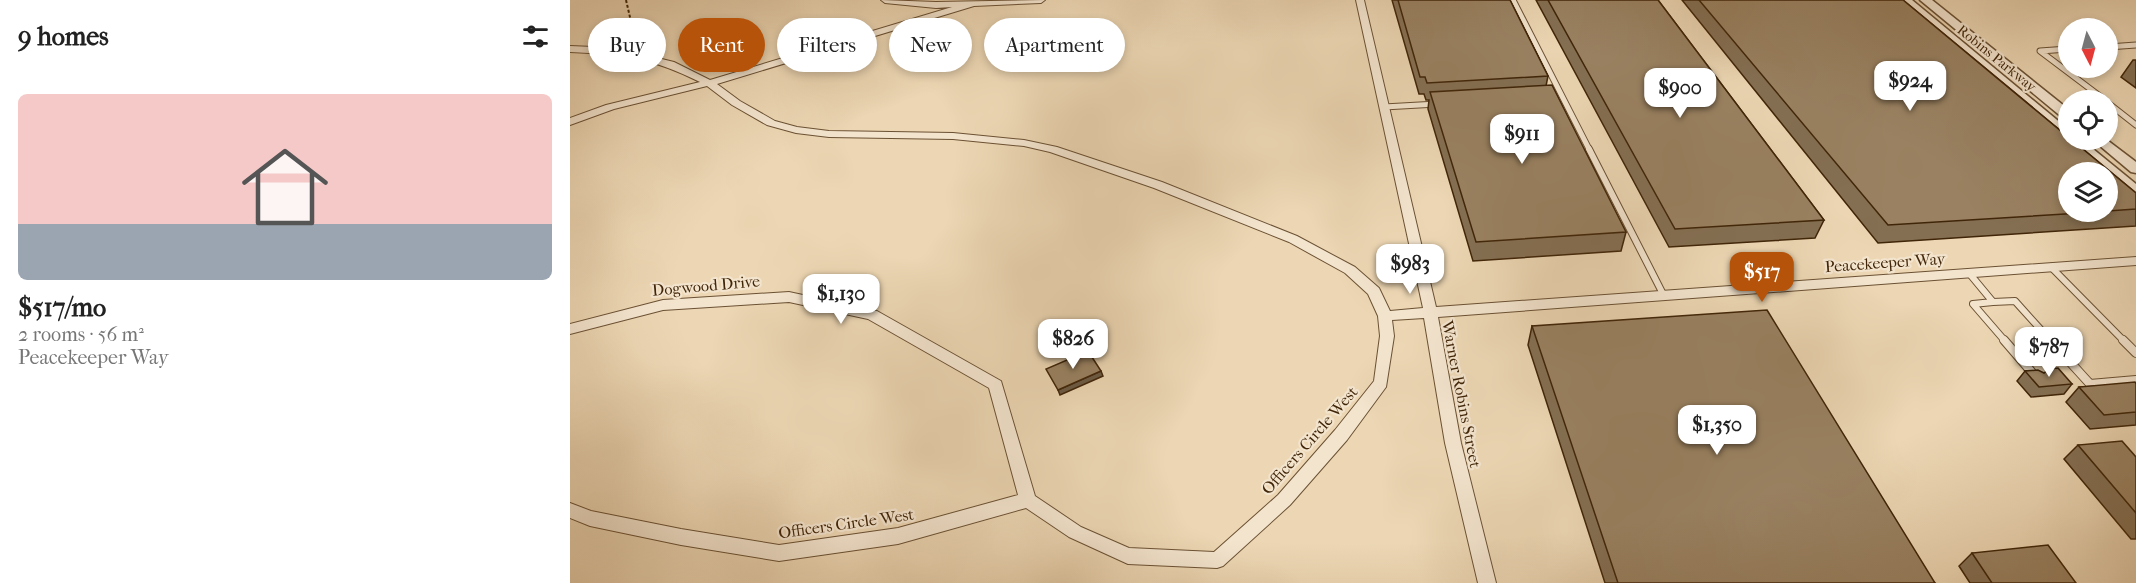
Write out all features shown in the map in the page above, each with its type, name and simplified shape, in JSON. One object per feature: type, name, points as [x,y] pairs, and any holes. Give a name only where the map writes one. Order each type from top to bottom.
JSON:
[{"type":"street","points":[[885,0],[913,4],[1041,0]]},
{"type":"street","name":"Warner Robins Street","points":[[1360,0],[1430,311],[1452,443],[1486,583]]},
{"type":"street","name":"Robins Parkway","points":[[1905,0],[2058,127]]},
{"type":"street","name":"Robins Parkway","points":[[1925,0],[2058,107]]},
{"type":"street","points":[[570,122],[610,107],[709,83],[970,4]]},
{"type":"street","name":"Officers Circle West","points":[[570,49],[588,50]]},
{"type":"street","name":"Officers Circle West","points":[[570,510],[590,518],[681,537],[779,553],[898,536],[1028,500],[1075,532],[1128,556],[1217,560],[1284,500],[1341,435],[1381,383],[1387,336],[1385,316],[1374,291],[1350,270],[1293,239],[1110,168],[1053,149],[1003,140],[953,136],[829,134],[796,130],[771,123],[736,103],[709,83],[666,63]]},
{"type":"street","points":[[2086,150],[2136,191]]},
{"type":"street","points":[[2111,150],[2136,170]]},
{"type":"street","name":"Peacekeeper Way","points":[[1385,316],[2136,261]]},
{"type":"street","name":"Dogwood Drive","points":[[570,329],[663,304],[789,297],[872,315],[996,385],[1028,500]]},
{"type":"lane","points":[[1513,0],[1663,294]]},
{"type":"lane","points":[[2118,46],[2136,45]]},
{"type":"lane","points":[[2058,50],[2040,51],[2058,65]]},
{"type":"lane","points":[[2075,78],[2090,90]]},
{"type":"lane","points":[[1550,97],[1562,97]]},
{"type":"lane","points":[[1384,107],[1444,104]]},
{"type":"lane","points":[[2118,111],[2136,125]]},
{"type":"lane","points":[[2051,267],[2136,353]]},
{"type":"lane","points":[[1969,273],[1994,302]]},
{"type":"lane","points":[[2035,376],[1973,304],[2015,301],[2090,384],[2136,380]]},
{"type":"path","points":[[626,0],[630,18]]},
{"type":"building","points":[[1398,0],[1510,0],[1548,76],[1427,83],[1425,77],[1420,77]]},
{"type":"building","points":[[1548,0],[1658,0],[1824,220],[1675,229]]},
{"type":"building","points":[[1699,0],[1903,0],[2058,129],[2058,150],[2084,150],[2099,162],[2058,162],[2058,214],[1888,225]]},
{"type":"building","points":[[1552,85],[1626,232],[1476,242],[1430,92]]},
{"type":"building","points":[[2118,178],[2136,193],[2136,209],[2118,210]]},
{"type":"building","points":[[1767,310],[1935,583],[1618,583],[1532,326]]},
{"type":"building","points":[[1088,351],[1101,371],[1058,390],[1046,369]]},
{"type":"building","points":[[2058,368],[2072,384],[2039,387],[2025,371],[2038,370],[2044,373],[2049,369]]},
{"type":"building","points":[[2135,382],[2136,412],[2104,415],[2079,387]]},
{"type":"building","points":[[2122,441],[2136,457],[2136,513],[2078,445]]},
{"type":"building","points":[[2048,545],[2076,583],[1992,583],[1972,553]]}]
